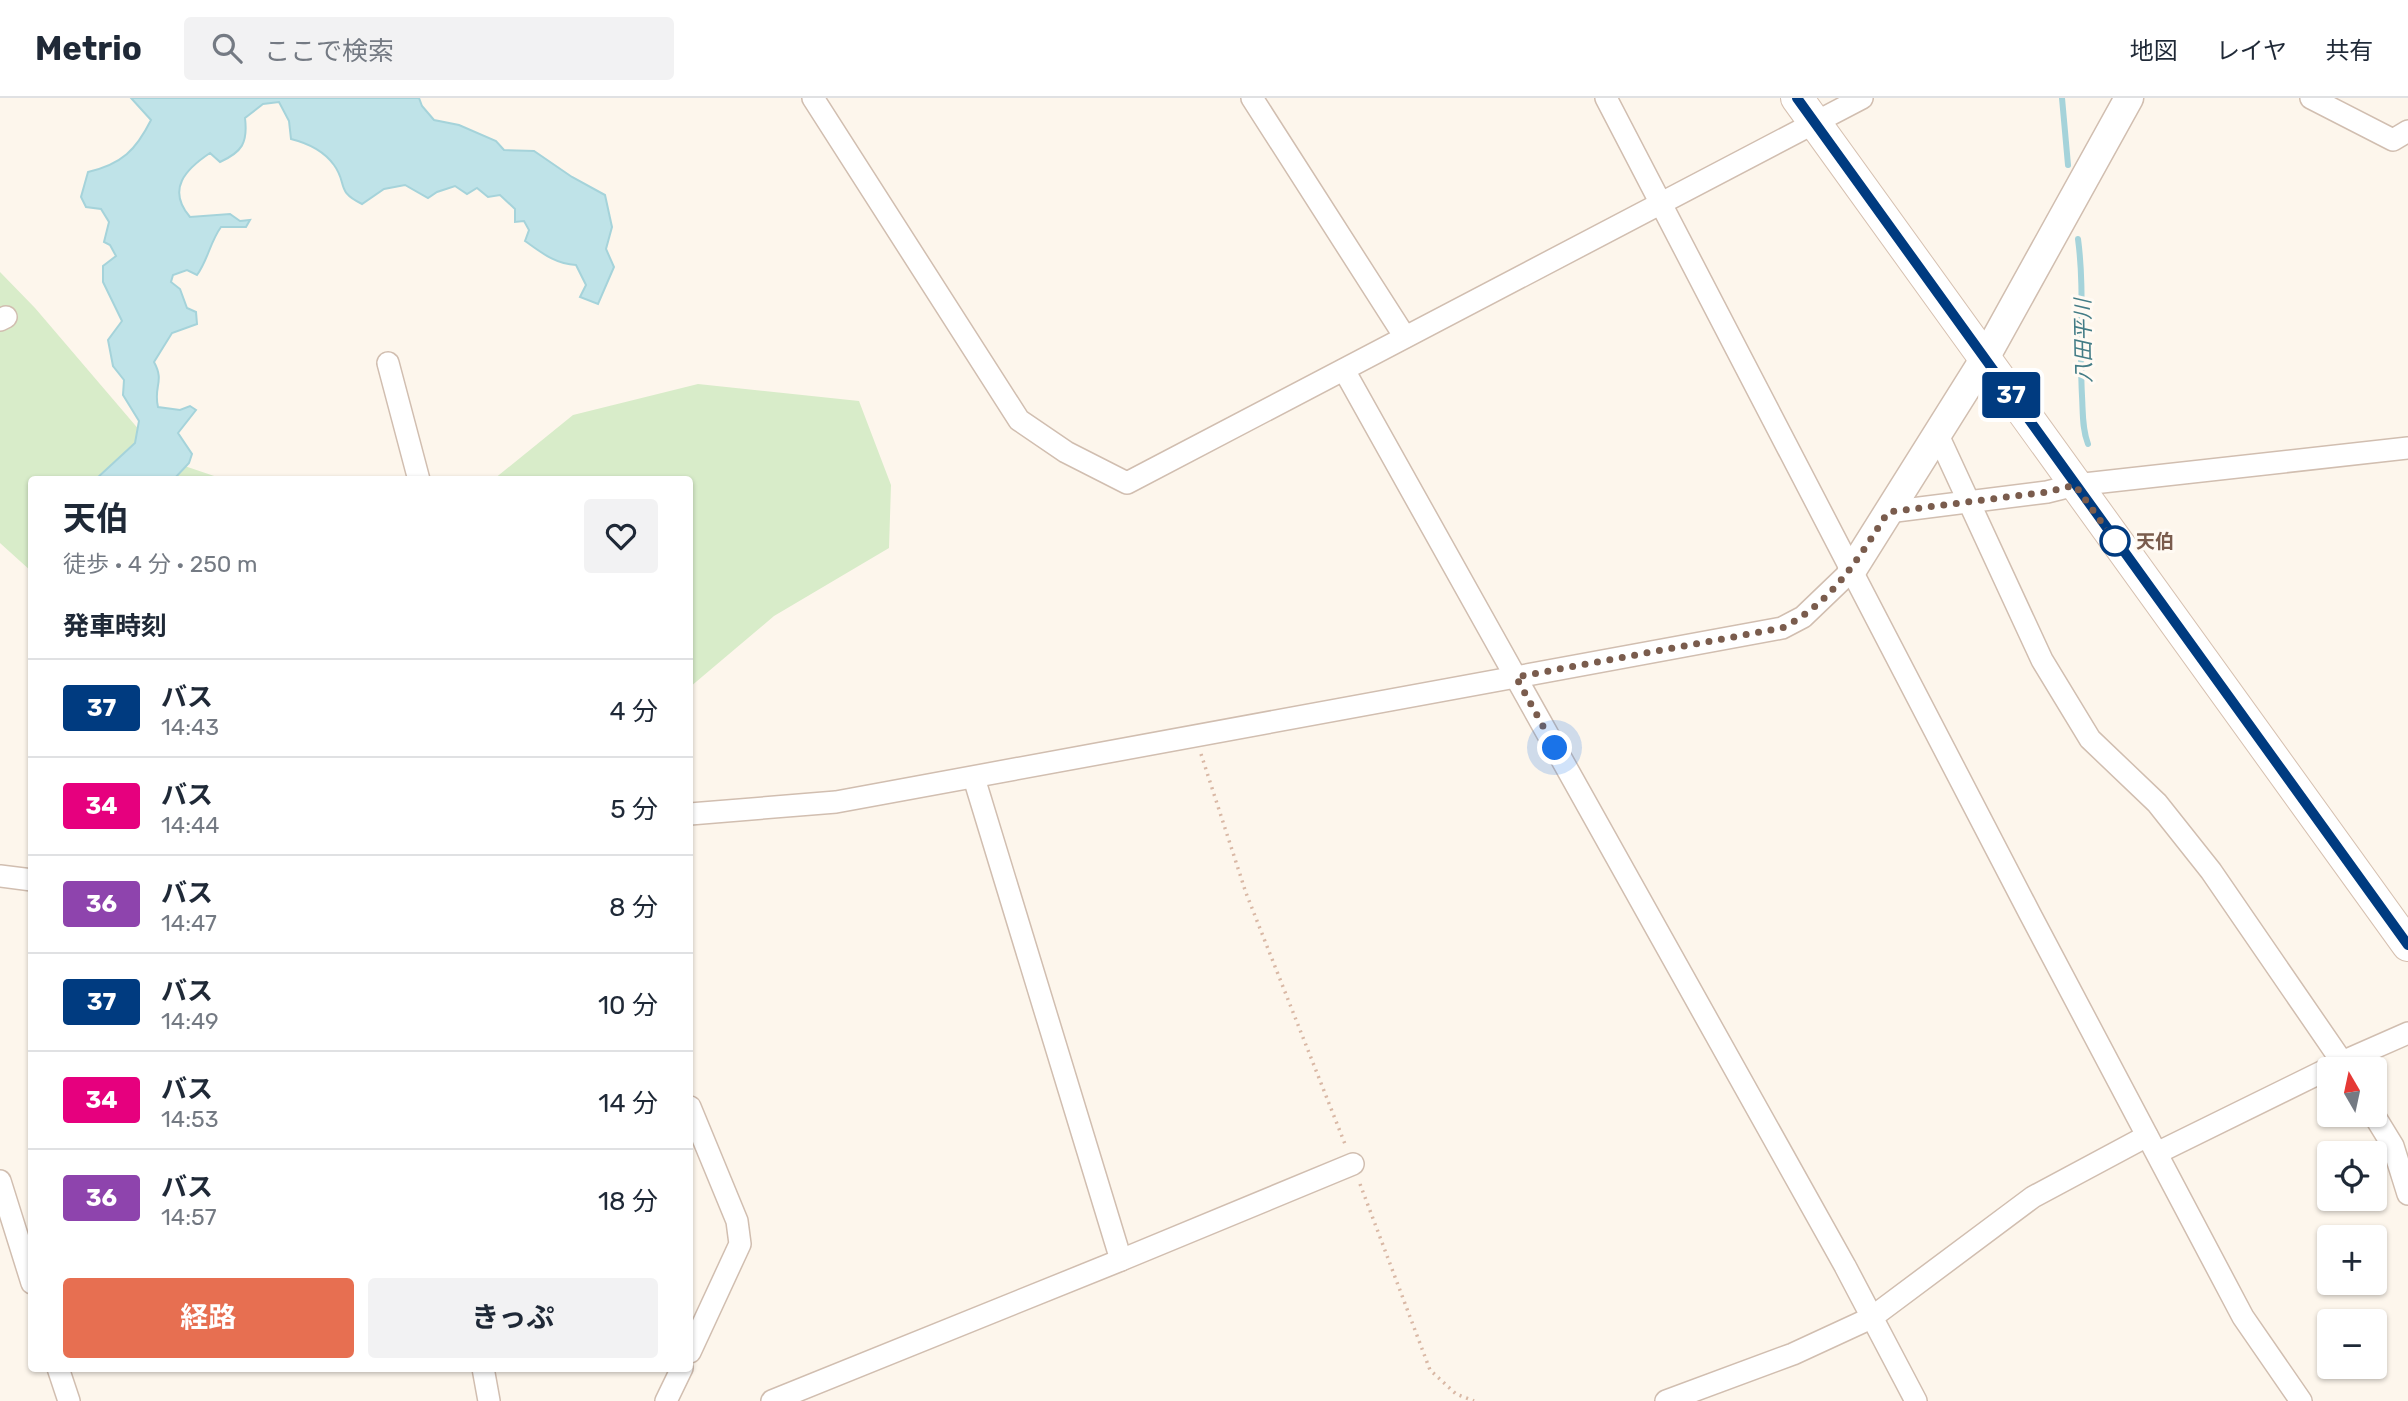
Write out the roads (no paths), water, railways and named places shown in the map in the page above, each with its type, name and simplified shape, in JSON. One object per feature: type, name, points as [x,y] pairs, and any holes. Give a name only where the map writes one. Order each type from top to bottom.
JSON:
[{"type":"main road","points":[[1806,110],[2408,945]]},
{"type":"street","points":[[813,98],[1019,419],[1066,452],[1127,484],[1661,203],[1806,110],[1863,98]]},
{"type":"street","points":[[1252,98],[1405,337]]},
{"type":"street","points":[[1606,98],[2243,1317],[2301,1401]]},
{"type":"street","points":[[693,814],[836,802],[1782,628],[1803,617],[1852,570],[1985,358],[2129,98]]},
{"type":"street","points":[[2311,98],[2393,139],[2408,131]]},
{"type":"street","points":[[388,363],[418,476]]},
{"type":"street","points":[[1344,370],[1916,1401]]},
{"type":"street","points":[[1937,433],[2042,660],[2090,739],[2157,803],[2211,871],[2339,1057]]},
{"type":"street","points":[[1888,512],[2047,492],[2075,485],[2408,448]]},
{"type":"street","points":[[974,778],[1121,1260]]},
{"type":"street","points":[[0,876],[28,880]]},
{"type":"street","points":[[2360,1057],[2408,1033]]},
{"type":"street","points":[[1666,1401],[1793,1354],[1871,1318],[2033,1197],[2152,1144],[2317,1076]]},
{"type":"street","points":[[693,1114],[737,1221],[740,1244],[693,1346]]},
{"type":"street","points":[[2381,1127],[2393,1146],[2408,1194]]},
{"type":"street","points":[[772,1401],[1353,1164]]},
{"type":"street","points":[[1,1188],[28,1271]]},
{"type":"street","points":[[59,1372],[69,1401]]},
{"type":"street","points":[[484,1372],[489,1401]]},
{"type":"street","points":[[666,1401],[680,1372]]},
{"type":"water","points":[[131,98],[419,98],[434,120],[459,125],[496,141],[504,150],[534,151],[605,195],[612,227],[606,249],[614,267],[598,304],[580,297],[586,285],[576,265],[555,260],[525,241],[529,230],[524,221],[515,222],[515,209],[500,195],[488,197],[477,188],[467,194],[455,186],[428,198],[405,185],[384,189],[362,204],[348,195],[334,165],[325,156],[309,145],[291,139],[289,121],[279,102],[263,104],[245,118],[242,146],[220,162],[210,153],[193,166],[182,180],[179,189],[183,207],[190,217],[230,214],[240,221],[250,220],[246,227],[221,227],[197,275],[187,270],[173,275],[171,282],[180,289],[187,308],[196,312],[197,324],[172,333],[154,362],[159,375],[157,400],[158,407],[180,410],[190,406],[196,410],[178,433],[192,454],[189,463],[177,476],[99,476],[135,443],[139,421],[123,395],[124,380],[113,366],[108,340],[122,321],[103,282],[103,266],[116,256],[110,245],[104,242],[109,222],[101,209],[86,207],[81,197],[88,172],[110,165],[127,154],[140,140],[151,120]]},
{"type":"waterway","name":"八田平川","points":[[2062,98],[2068,165]]},
{"type":"waterway","name":"八田平川","points":[[2078,239],[2081,278],[2081,376],[2088,444]]},
{"type":"place","name":"天伯","points":[[2115,541]]}]
